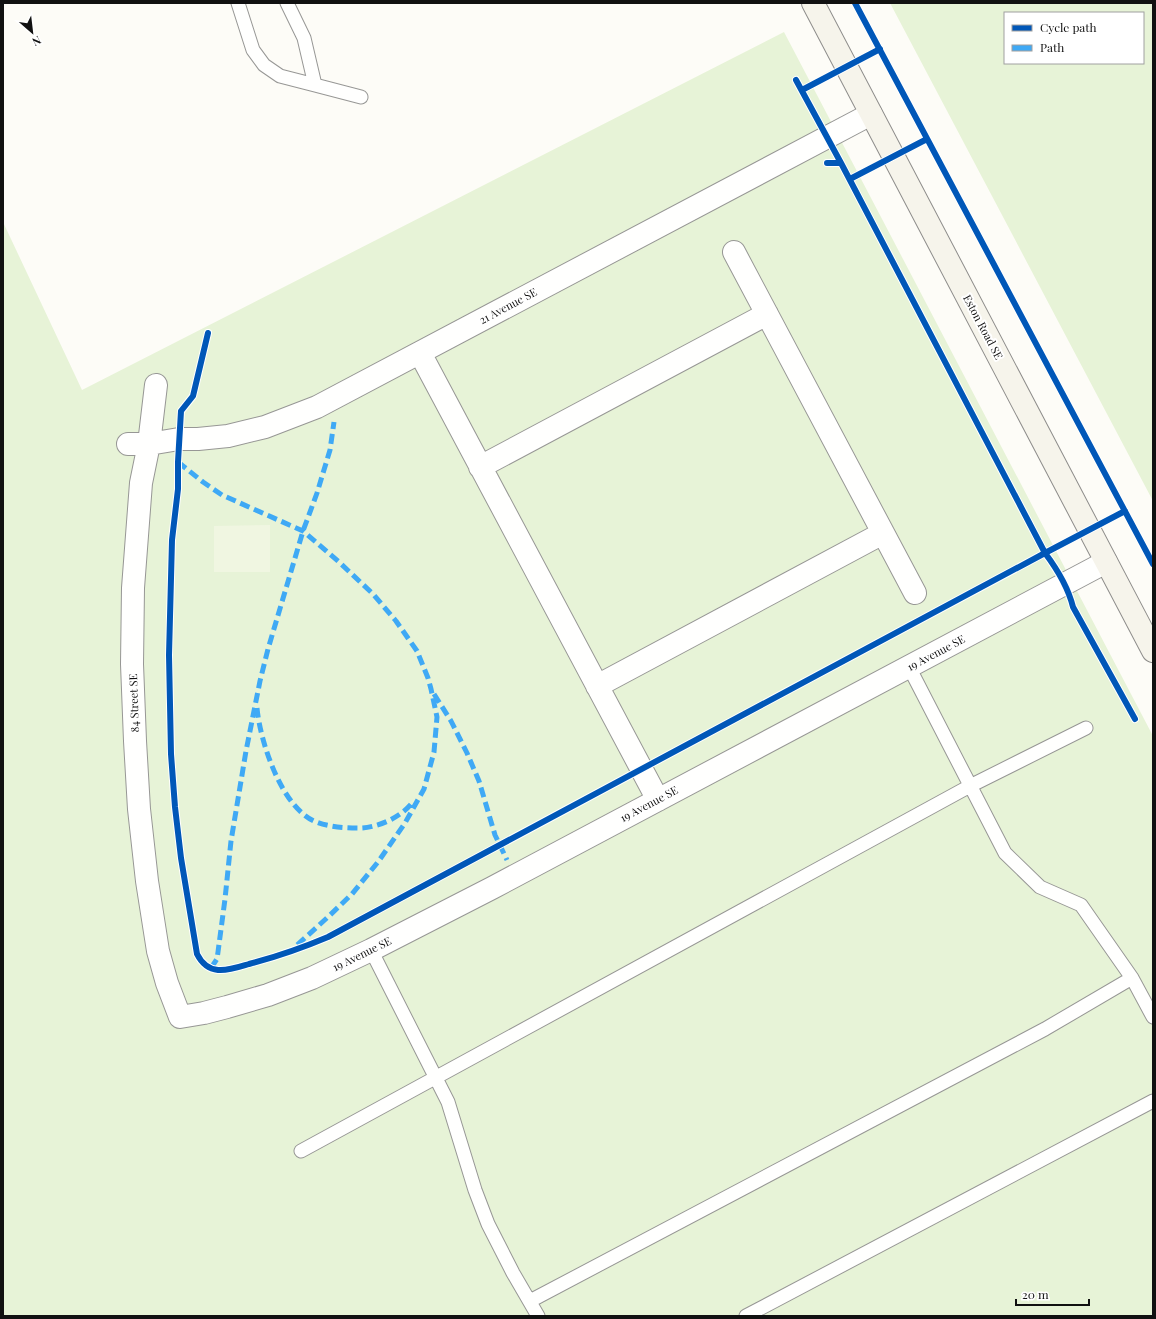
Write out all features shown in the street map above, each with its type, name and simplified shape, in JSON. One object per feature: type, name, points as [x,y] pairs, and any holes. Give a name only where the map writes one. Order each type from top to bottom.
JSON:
[{"type":"street","name":"Eston Road SE","points":[[813,3],[1153,651]]},
{"type":"street","name":"21 Avenue SE","points":[[128,444],[149,444],[179,439],[228,436],[272,424],[317,407],[871,114]]},
{"type":"street","points":[[734,252],[915,593]]},
{"type":"street","points":[[480,467],[767,314]]},
{"type":"street","points":[[420,352],[658,800]]},
{"type":"street","name":"84 Street SE","points":[[156,385],[149,444],[141,483],[134,588],[132,664],[139,809],[146,867],[158,951],[167,983],[180,1017]]},
{"type":"street","points":[[597,686],[883,533]]},
{"type":"street","name":"19 Avenue SE","points":[[180,1017],[227,1008],[268,994],[312,978],[371,950],[658,800],[1106,562]]},
{"type":"lane","points":[[238,3],[253,50],[264,65],[280,76],[361,97]]},
{"type":"lane","points":[[287,3],[304,38],[315,85]]},
{"type":"lane","points":[[909,667],[1005,853],[1040,887],[1081,905],[1132,978],[1153,1017]]},
{"type":"lane","points":[[301,1151],[970,786],[1086,728]]},
{"type":"lane","points":[[371,950],[448,1102],[475,1190],[488,1224],[513,1273],[538,1316]]},
{"type":"lane","points":[[530,1301],[1045,1029],[1132,978]]},
{"type":"lane","points":[[746,1316],[1153,1101]]},
{"type":"green space","points":[[890,3],[1153,3],[1153,501]]},
{"type":"green space","points":[[784,32],[1153,736],[1153,1316],[3,1316],[3,222],[82,390]]},
{"type":"green space","points":[[270,525],[270,572],[214,572],[214,526]]},
{"type":"marked path","points":[[211,968],[217,959],[231,841],[246,751],[260,681],[303,531],[317,493],[330,450],[334,422]]},
{"type":"marked path","points":[[178,462],[222,495],[303,531],[339,562],[373,594],[396,621],[417,651],[431,689],[437,717],[434,752],[424,789],[405,823],[378,862],[352,894],[295,947]]},
{"type":"marked path","points":[[434,694],[451,721],[467,753],[479,781],[495,835],[507,860]]},
{"type":"marked path","points":[[257,708],[259,722],[268,754],[282,787],[292,802],[302,813],[314,821],[336,827],[366,828],[388,821],[402,813],[412,803]]},
{"type":"cycle path","points":[[855,3],[1153,564]]},
{"type":"cycle path","points":[[802,90],[880,49]]},
{"type":"cycle path","points":[[796,80],[841,163]]},
{"type":"cycle path","points":[[850,179],[927,139]]},
{"type":"cycle path","points":[[208,333],[193,396],[181,411],[178,489],[172,540],[169,655],[171,754],[181,858],[197,954],[208,967],[222,970],[299,949],[328,937],[1045,553],[841,163],[827,163]]},
{"type":"cycle path","points":[[1125,511],[1045,553],[1062,578],[1073,607],[1135,719]]}]
